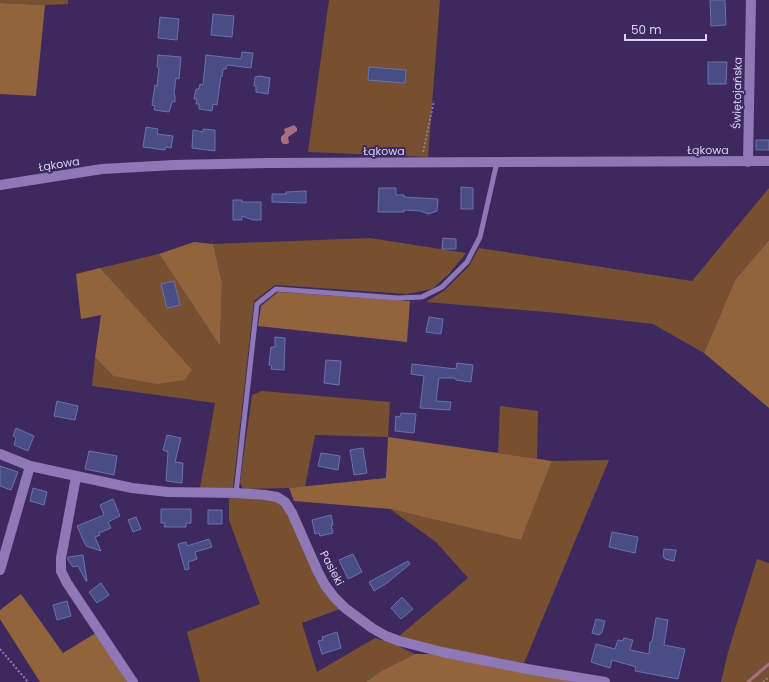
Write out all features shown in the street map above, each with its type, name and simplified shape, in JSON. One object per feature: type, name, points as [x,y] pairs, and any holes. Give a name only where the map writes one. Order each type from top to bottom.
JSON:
[{"type":"street","name":"Świętojańska","points":[[748,162],[751,0]]},
{"type":"street","name":"Łąkowa","points":[[0,185],[102,169],[174,165],[269,163],[769,162]]},
{"type":"street","name":"Pasieki","points":[[0,454],[30,466],[132,488],[168,492],[265,494],[276,497],[285,502],[292,513],[318,572],[334,597],[345,608],[372,628],[386,636],[442,652],[527,669],[605,682]]},
{"type":"street","points":[[0,570],[30,466]]},
{"type":"street","points":[[76,477],[61,558],[61,571],[67,583],[133,682]]},
{"type":"lane","points":[[236,493],[257,304],[276,289],[398,298],[422,297],[442,287],[467,262],[480,237],[497,162]]},
{"type":"path","points":[[420,163],[434,101]]},
{"type":"path","points":[[0,649],[28,682]]},
{"type":"path","points":[[763,682],[769,677]]},
{"type":"shaded area","points":[[0,0],[68,0],[68,4],[45,5],[0,3]]},
{"type":"shaded area","points":[[329,0],[440,0],[428,157],[308,152]]},
{"type":"shaded area","points":[[0,3],[45,5],[36,96],[0,94]]},
{"type":"shaded area","points":[[294,125],[297,128],[297,131],[288,137],[289,143],[283,144],[281,137],[285,133],[284,129]]},
{"type":"shaded area","points":[[769,188],[769,240],[735,280],[704,353],[653,324],[558,313],[426,302],[445,290],[469,266],[479,248],[692,281]]},
{"type":"shaded area","points":[[370,238],[466,253],[449,274],[432,289],[407,294],[275,285],[254,301],[233,488],[200,488],[215,403],[92,386],[95,357],[113,376],[132,305],[100,268],[159,254],[220,346],[222,282],[213,244]]},
{"type":"shaded area","points":[[769,240],[769,408],[704,353],[735,280]]},
{"type":"shaded area","points":[[194,242],[213,244],[222,282],[220,346],[159,254]]},
{"type":"shaded area","points":[[100,268],[192,370],[184,380],[157,384],[113,376],[95,357],[101,315],[81,319],[76,274]]},
{"type":"shaded area","points":[[278,292],[410,301],[407,342],[258,326],[261,306]]},
{"type":"shaded area","points":[[262,391],[390,402],[388,437],[315,435],[305,487],[243,489],[240,482],[252,395]]},
{"type":"shaded area","points":[[500,406],[538,411],[537,459],[498,453]]},
{"type":"shaded area","points":[[388,437],[552,461],[521,540],[390,509],[294,501],[289,488],[386,478]]},
{"type":"shaded area","points":[[609,460],[524,663],[443,649],[398,637],[468,578],[436,542],[390,509],[521,540],[552,461]]},
{"type":"shaded area","points":[[229,497],[277,501],[288,513],[340,609],[302,623],[317,672],[375,638],[392,643],[415,654],[381,671],[366,682],[200,682],[187,632],[260,604],[229,520]]},
{"type":"shaded area","points":[[757,559],[769,563],[769,682],[721,682],[728,652]]},
{"type":"shaded area","points":[[21,594],[63,653],[96,633],[127,682],[40,682],[0,619],[0,610]]},
{"type":"shaded area","points":[[415,654],[431,654],[581,682],[366,682],[381,671]]},
{"type":"building","points":[[710,0],[725,0],[726,25],[711,26]]},
{"type":"building","points":[[213,14],[234,16],[232,37],[211,35]]},
{"type":"building","points":[[160,17],[179,19],[177,40],[158,38]]},
{"type":"building","points":[[242,52],[253,53],[251,68],[227,65],[226,69],[223,69],[222,77],[221,76],[217,105],[213,104],[212,111],[199,109],[199,104],[196,104],[197,99],[194,99],[196,89],[199,89],[200,84],[203,85],[206,55],[241,59]]},
{"type":"building","points":[[158,55],[181,57],[179,79],[176,78],[174,94],[175,102],[172,102],[169,112],[154,110],[155,106],[152,105],[155,85],[157,86],[159,68],[157,67]]},
{"type":"building","points":[[708,62],[727,62],[726,84],[708,84]]},
{"type":"building","points":[[369,67],[406,70],[405,83],[368,80]]},
{"type":"building","points":[[260,76],[270,78],[268,94],[256,92],[256,86],[254,86],[255,77]]},
{"type":"building","points":[[146,127],[158,129],[157,134],[173,136],[171,148],[166,147],[165,150],[143,147]]},
{"type":"building","points":[[203,129],[215,130],[215,151],[192,148],[193,130],[203,132]]},
{"type":"building","points":[[756,140],[769,140],[769,150],[756,150]]},
{"type":"building","points":[[461,187],[473,188],[473,209],[461,209]]},
{"type":"building","points":[[379,188],[396,188],[396,195],[404,195],[404,197],[438,199],[437,211],[428,214],[421,211],[404,210],[404,212],[378,212]]},
{"type":"building","points":[[306,191],[306,203],[272,202],[272,194],[286,194],[286,192]]},
{"type":"building","points":[[233,200],[242,200],[242,202],[261,202],[261,220],[253,220],[242,216],[242,220],[233,220]]},
{"type":"building","points":[[443,238],[456,239],[456,249],[442,249]]},
{"type":"building","points":[[174,281],[180,305],[167,308],[161,284]]},
{"type":"building","points":[[429,317],[443,319],[441,334],[426,332]]},
{"type":"building","points":[[275,337],[285,338],[284,370],[271,369],[272,366],[269,365],[271,347],[275,347]]},
{"type":"building","points":[[326,360],[341,361],[339,385],[324,383]]},
{"type":"building","points":[[457,363],[473,365],[471,382],[456,380],[455,378],[439,378],[436,401],[451,402],[450,410],[420,408],[424,376],[411,374],[412,364],[456,369]]},
{"type":"building","points":[[57,401],[78,406],[75,420],[54,416]]},
{"type":"building","points":[[401,413],[416,414],[414,433],[395,431],[396,416],[400,417]]},
{"type":"building","points":[[16,428],[34,436],[28,451],[14,445],[16,438],[13,436]]},
{"type":"building","points":[[167,435],[181,438],[175,462],[183,463],[182,483],[166,481],[168,452],[163,450]]},
{"type":"building","points":[[363,448],[367,473],[354,475],[350,450]]},
{"type":"building","points":[[89,451],[117,456],[114,475],[85,469]]},
{"type":"building","points":[[321,453],[340,456],[338,470],[318,466]]},
{"type":"building","points":[[0,466],[18,472],[11,490],[0,486]]},
{"type":"building","points":[[33,488],[47,492],[44,505],[30,501]]},
{"type":"building","points":[[113,499],[120,516],[108,522],[111,528],[99,533],[100,535],[95,537],[101,551],[86,546],[77,526],[104,515],[100,505]]},
{"type":"building","points":[[161,509],[191,509],[191,523],[186,523],[186,527],[164,527],[165,523],[161,523]]},
{"type":"building","points":[[208,510],[222,510],[222,524],[208,524]]},
{"type":"building","points":[[331,515],[333,533],[320,536],[319,533],[315,534],[312,520]]},
{"type":"building","points":[[136,517],[141,529],[133,532],[128,520]]},
{"type":"building","points":[[612,532],[638,537],[635,553],[609,547]]},
{"type":"building","points":[[209,539],[212,547],[195,552],[197,559],[188,562],[189,569],[185,570],[178,544],[186,542],[187,546]]},
{"type":"building","points":[[664,549],[676,550],[674,561],[663,557]]},
{"type":"building","points":[[353,554],[362,572],[348,579],[339,560]]},
{"type":"building","points":[[83,555],[87,581],[78,566],[73,567],[68,560],[68,557]]},
{"type":"building","points":[[408,561],[410,564],[387,583],[374,591],[369,582]]},
{"type":"building","points":[[101,583],[109,595],[97,603],[89,592]]},
{"type":"building","points":[[402,597],[413,609],[401,619],[391,608]]},
{"type":"building","points":[[67,601],[71,616],[57,620],[53,605]]},
{"type":"building","points":[[656,618],[668,620],[664,645],[685,649],[678,679],[635,671],[636,667],[612,660],[610,668],[591,662],[596,644],[615,649],[618,640],[623,641],[624,638],[633,640],[630,650],[649,654],[650,642],[652,642]]},
{"type":"building","points":[[596,619],[605,621],[602,632],[599,635],[592,633]]},
{"type":"building","points":[[337,632],[341,648],[322,654],[318,641],[323,640],[322,637]]},
{"type":"waterway","points":[[748,682],[769,664]]}]
